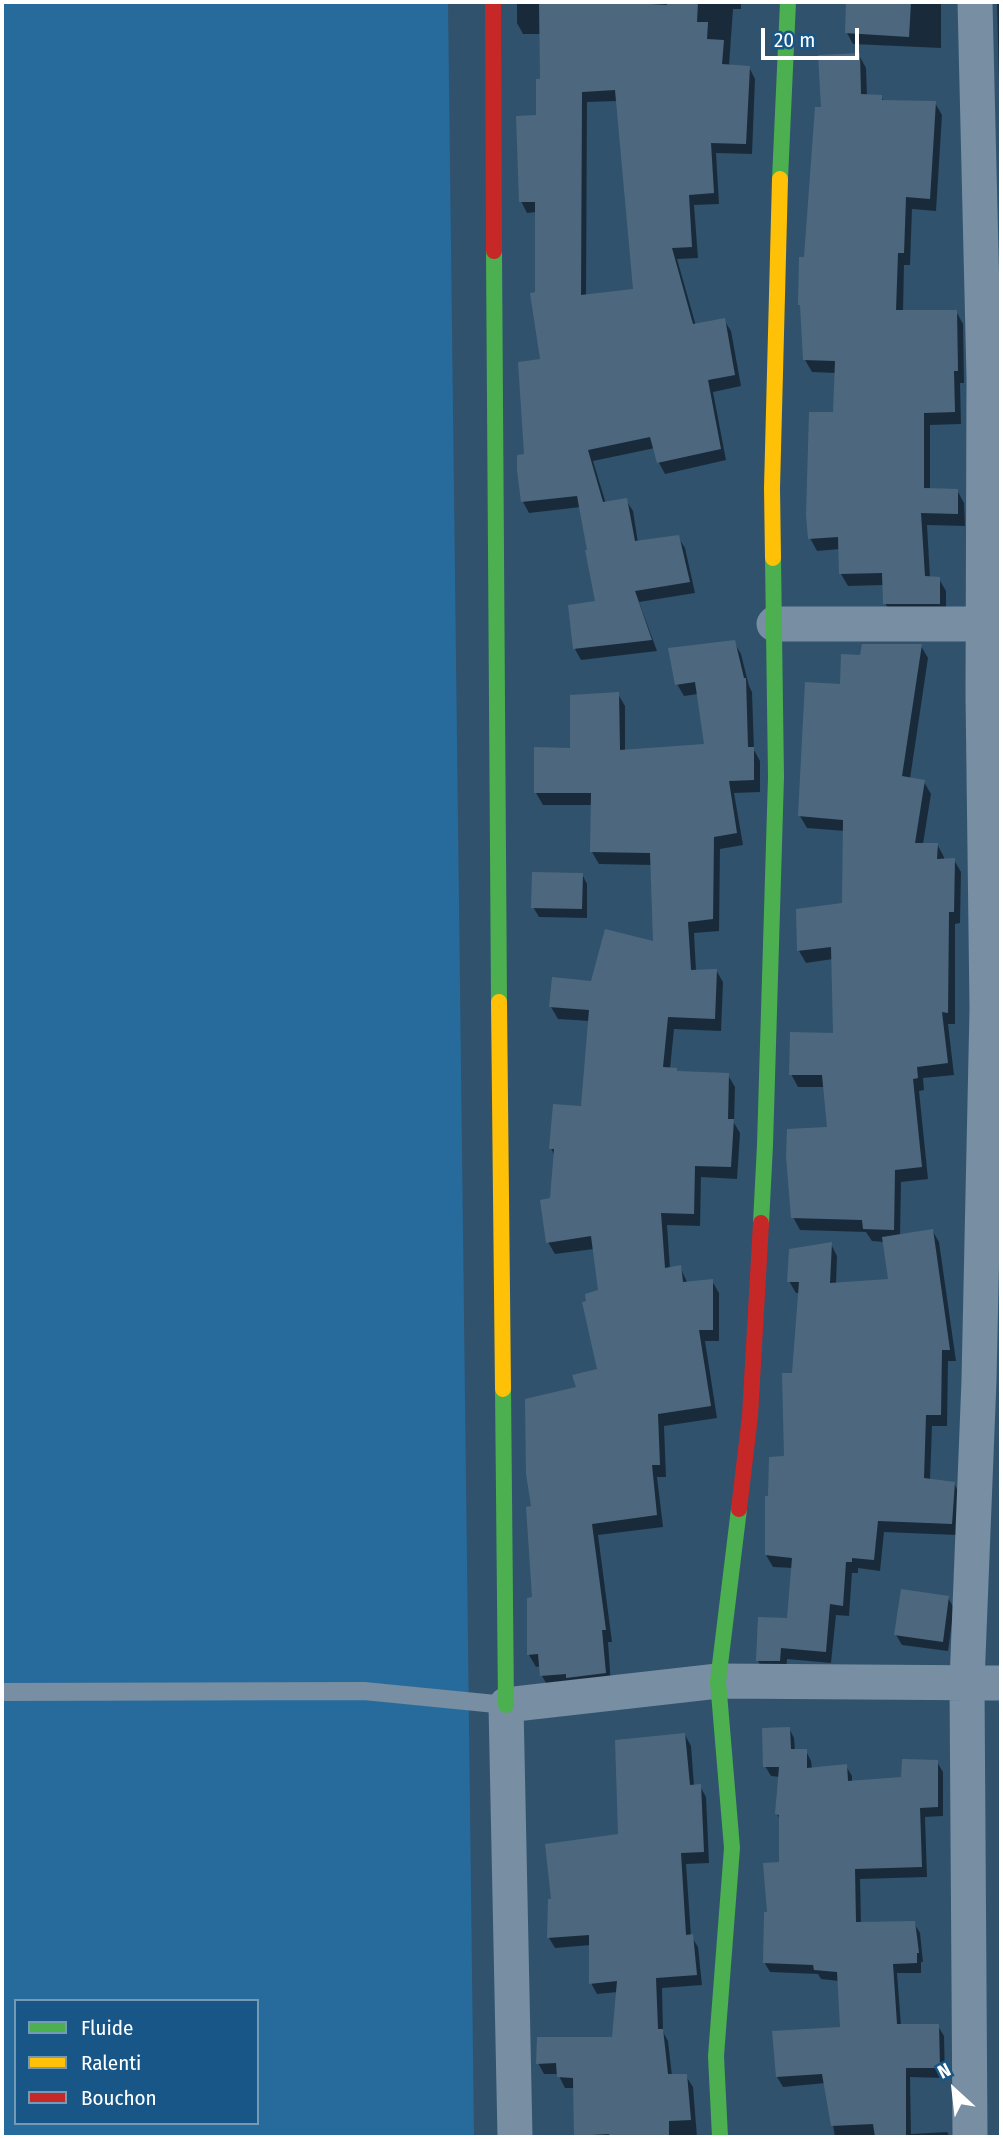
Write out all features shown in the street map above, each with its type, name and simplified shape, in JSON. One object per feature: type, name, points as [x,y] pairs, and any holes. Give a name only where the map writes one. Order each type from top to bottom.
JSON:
[{"type":"street","points":[[494,2],[496,646],[506,1704],[515,2137]]},
{"type":"street","points":[[720,2137],[716,2056],[732,1848],[718,1681],[750,1416],[765,1145],[776,777],[773,461],[778,218],[788,2]]},
{"type":"street","points":[[970,2137],[967,1682],[979,1380],[987,1009],[983,624],[984,377],[975,2]]},
{"type":"street","points":[[774,624],[983,624]]},
{"type":"street","points":[[506,1704],[718,1681],[1001,1683]]},
{"type":"lane","points":[[2,1692],[364,1691],[506,1704]]},
{"type":"shaded area","points":[[2,2],[448,2],[474,2137],[2,2137]]},
{"type":"building","points":[[539,2],[667,5],[667,2],[698,2],[697,22],[708,22],[707,39],[724,40],[722,64],[750,66],[746,144],[711,143],[714,193],[689,195],[692,247],[672,248],[693,324],[725,318],[735,375],[708,380],[721,449],[657,463],[650,437],[588,450],[603,502],[627,498],[635,541],[679,535],[690,582],[635,591],[652,640],[573,649],[568,605],[595,601],[577,496],[521,502],[517,455],[524,454],[518,362],[540,359],[530,293],[535,292],[535,202],[519,202],[516,116],[536,115],[536,79],[540,79]],"holes":[[[615,90],[633,289],[581,295],[582,92]]]},
{"type":"building","points":[[846,2],[911,2],[909,37],[845,33]]},
{"type":"building","points":[[860,53],[861,94],[882,95],[882,100],[936,101],[930,199],[906,197],[904,253],[898,253],[896,310],[957,310],[958,371],[954,371],[955,412],[924,413],[924,488],[958,489],[958,514],[921,513],[925,576],[940,577],[940,604],[883,604],[882,573],[839,574],[838,537],[808,539],[806,515],[809,412],[833,412],[835,361],[803,360],[798,305],[799,257],[804,257],[815,107],[821,107],[818,55]]},
{"type":"building","points":[[735,640],[746,678],[748,747],[754,747],[754,780],[729,781],[737,833],[714,837],[713,919],[688,922],[691,970],[717,969],[715,1019],[668,1017],[663,1067],[677,1068],[677,1071],[729,1073],[728,1119],[734,1119],[731,1167],[695,1166],[694,1214],[661,1213],[665,1268],[681,1265],[683,1282],[713,1279],[713,1330],[699,1330],[711,1406],[658,1414],[660,1465],[652,1465],[657,1515],[592,1524],[606,1630],[602,1630],[606,1673],[566,1678],[566,1674],[540,1676],[538,1654],[527,1655],[527,1598],[532,1597],[526,1507],[531,1506],[526,1474],[525,1399],[576,1387],[572,1375],[597,1369],[582,1302],[586,1301],[585,1294],[598,1290],[591,1236],[546,1243],[540,1200],[550,1198],[554,1149],[549,1149],[553,1104],[581,1106],[589,1010],[549,1007],[552,977],[591,981],[605,929],[653,941],[650,853],[590,852],[591,793],[534,793],[534,747],[570,748],[570,695],[619,692],[620,750],[704,744],[695,682],[675,685],[668,648]]},
{"type":"building","points":[[862,644],[922,644],[902,776],[925,780],[915,843],[938,843],[937,859],[955,858],[954,912],[949,912],[948,1013],[942,1012],[948,1063],[917,1067],[918,1078],[913,1079],[922,1167],[895,1170],[894,1230],[863,1229],[862,1220],[791,1218],[786,1156],[787,1129],[827,1127],[822,1075],[789,1075],[790,1032],[833,1033],[831,947],[797,951],[796,909],[842,903],[843,820],[798,816],[805,682],[840,684],[841,654],[860,655]]},
{"type":"building","points":[[532,872],[583,873],[582,909],[531,908]]},
{"type":"building","points":[[933,1229],[950,1350],[942,1350],[941,1415],[926,1415],[924,1478],[955,1482],[952,1524],[878,1521],[874,1560],[852,1558],[852,1562],[846,1562],[843,1606],[830,1604],[826,1652],[781,1648],[780,1661],[756,1661],[758,1617],[787,1618],[792,1558],[765,1555],[765,1496],[768,1496],[769,1457],[784,1456],[782,1373],[792,1373],[799,1282],[787,1282],[789,1249],[832,1242],[830,1283],[888,1279],[882,1237]]},
{"type":"building","points":[[901,1589],[949,1596],[943,1642],[894,1635]]},
{"type":"building","points":[[790,1727],[791,1749],[807,1749],[807,1768],[847,1764],[848,1781],[901,1777],[902,1759],[938,1760],[938,1807],[920,1808],[922,1867],[855,1869],[856,1922],[915,1921],[919,1953],[917,1963],[893,1964],[897,2024],[939,2024],[940,2068],[906,2068],[906,2137],[875,2137],[873,2124],[831,2126],[822,2074],[776,2077],[772,2031],[840,2027],[837,1972],[814,1970],[813,1965],[763,1963],[764,1912],[767,1912],[763,1863],[779,1862],[779,1815],[775,1814],[779,1767],[763,1767],[762,1728]]},
{"type":"building","points":[[685,1733],[690,1785],[701,1784],[704,1852],[681,1853],[686,1935],[693,1934],[697,1975],[656,1978],[658,2029],[663,2029],[668,2074],[687,2074],[691,2120],[669,2121],[669,2137],[609,2137],[609,2134],[574,2136],[573,2078],[557,2077],[556,2063],[536,2064],[537,2037],[612,2037],[617,1981],[589,1984],[589,1935],[547,1938],[548,1899],[551,1899],[545,1844],[618,1834],[615,1740]]},
{"type":"traffic: fast","points":[[780,179],[788,2]]},
{"type":"traffic: fast","points":[[494,251],[499,1002]]},
{"type":"traffic: fast","points":[[761,1223],[776,777],[773,558]]},
{"type":"traffic: fast","points":[[503,1389],[506,1705]]},
{"type":"traffic: fast","points":[[720,2137],[716,2056],[732,1848],[718,1681],[739,1509]]},
{"type":"traffic: slow","points":[[773,558],[772,488],[780,179]]},
{"type":"traffic: slow","points":[[499,1002],[503,1389]]},
{"type":"traffic: jam","points":[[493,2],[494,251]]},
{"type":"traffic: jam","points":[[739,1509],[750,1416],[761,1223]]}]
